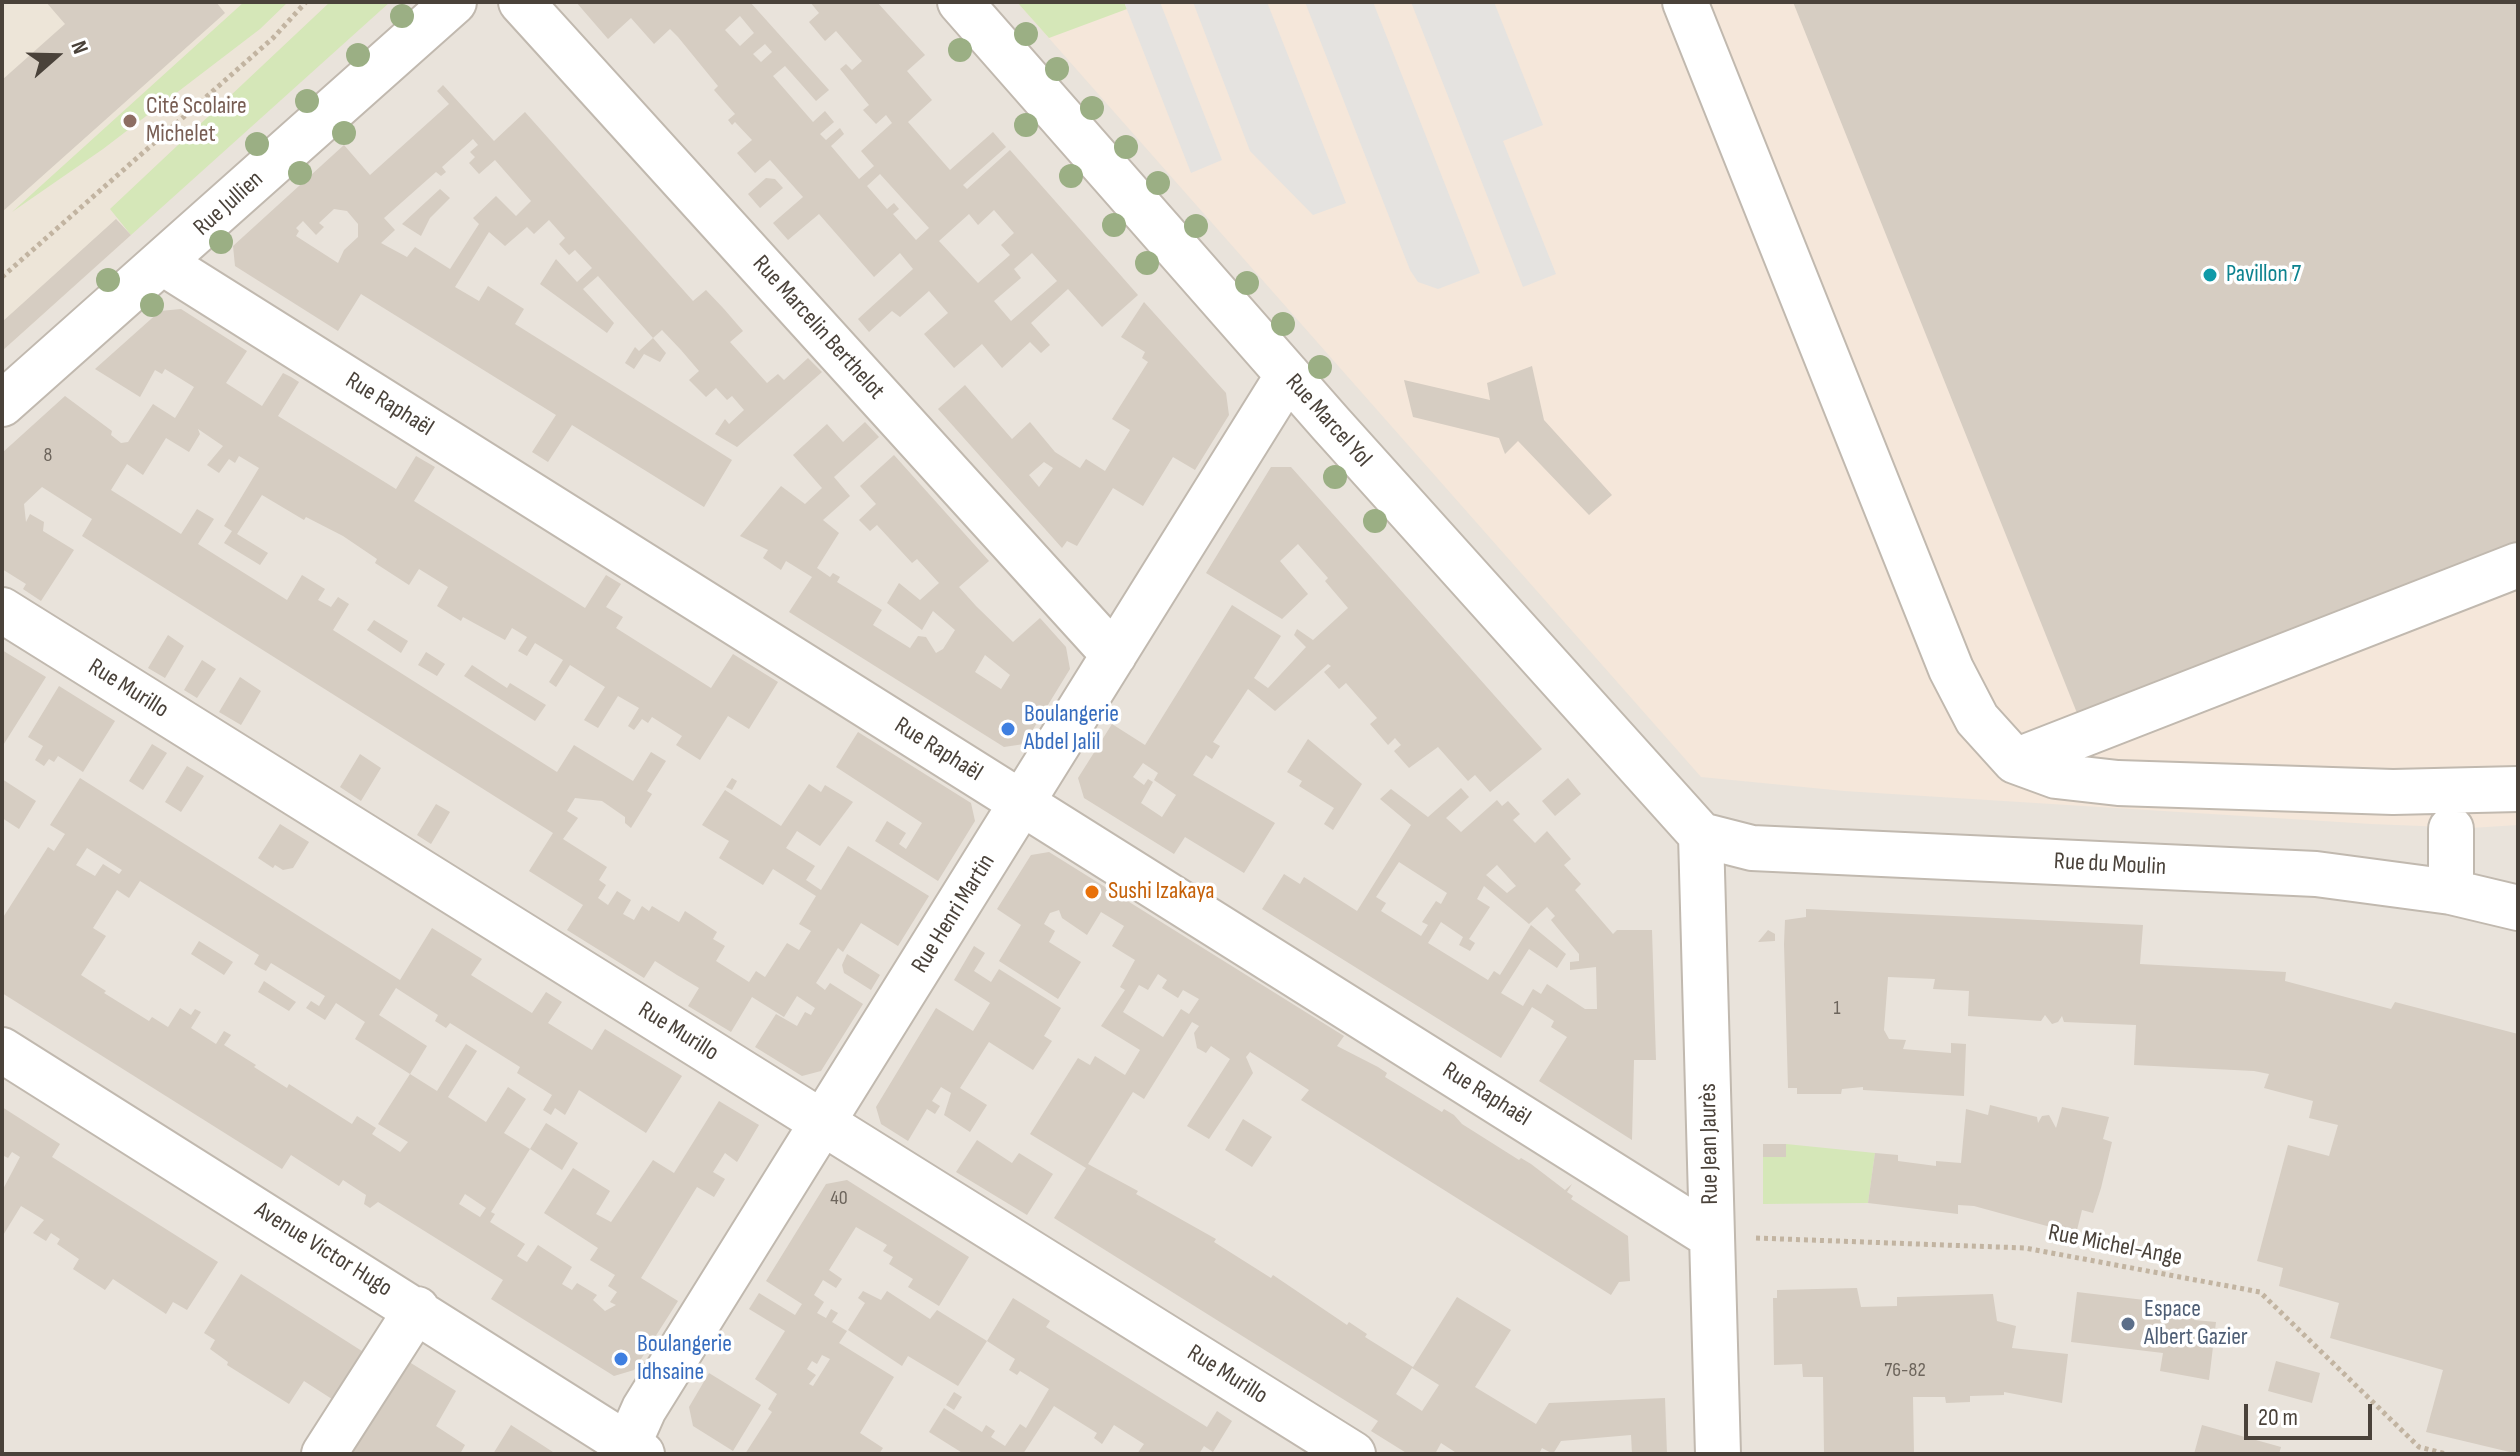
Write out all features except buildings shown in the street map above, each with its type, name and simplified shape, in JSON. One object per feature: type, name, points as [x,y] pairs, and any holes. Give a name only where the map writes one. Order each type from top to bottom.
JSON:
[{"type":"street","name":"Rue Jullien","points":[[2,404],[454,2]]},
{"type":"street","name":"Rue Marcelin Berthelot","points":[[521,2],[1114,655]]},
{"type":"street","name":"Rue Marcel Yol","points":[[960,2],[1288,375],[1701,835]]},
{"type":"street","points":[[1685,2],[1951,669],[1977,719],[2015,761],[2056,776],[2118,783],[2393,792],[2518,789]]},
{"type":"street","name":"Rue Raphaël","points":[[163,263],[1712,1237]]},
{"type":"street","name":"Rue Henri Martin","points":[[631,1451],[644,1409],[1288,375]]},
{"type":"street","points":[[2015,761],[2518,565]]},
{"type":"street","name":"Rue Murillo","points":[[2,610],[1353,1454]]},
{"type":"street","points":[[2451,829],[2451,892]]},
{"type":"street","name":"Rue du Moulin","points":[[1701,835],[1752,848],[2316,874],[2451,892],[2518,908]]},
{"type":"street","name":"Rue Jean Jaurès","points":[[1701,835],[1718,1454]]},
{"type":"street","name":"Avenue Victor Hugo","points":[[2,1050],[417,1309],[631,1451]]},
{"type":"street","points":[[324,1454],[417,1309]]},
{"type":"path","points":[[2,277],[273,38],[306,2]]},
{"type":"path","name":"Rue Michel-Ange","points":[[1712,1237],[2025,1248],[2260,1292],[2419,1447],[2446,1454]]},
{"type":"shaded area","points":[[2,2],[2518,2],[2518,1454],[2,1454]]},
{"type":"shaded area","name":"Cité Scolaire Michelet","points":[[2,2],[390,2],[2,351]]},
{"type":"shaded area","points":[[1017,2],[2518,2],[2518,825],[2471,828],[2371,824],[1844,791],[1701,777]]},
{"type":"shaded area","points":[[1124,2],[1160,2],[1222,160],[1191,173]]},
{"type":"shaded area","points":[[1193,2],[1267,2],[1346,203],[1313,215],[1250,151]]},
{"type":"shaded area","points":[[1305,2],[1373,2],[1480,273],[1438,289],[1418,282],[1410,270]]},
{"type":"shaded area","points":[[1411,2],[1494,2],[1543,125],[1503,141],[1556,274],[1523,287]]},
{"type":"green space","points":[[244,2],[288,2],[260,29],[103,149],[12,212]]},
{"type":"green space","points":[[330,2],[390,2],[131,235],[110,209]]},
{"type":"green space","points":[[1017,2],[1124,2],[1127,9],[1049,38]]},
{"type":"green space","points":[[1786,1144],[1875,1153],[1868,1203],[1763,1204],[1763,1157],[1785,1157]]},
{"type":"place","name":"Cité Scolaire Michelet","points":[[130,121]]},
{"type":"place","name":"Pavillon 7","points":[[2210,275]]},
{"type":"place","name":"Boulangerie Abdel Jalil","points":[[1008,729]]},
{"type":"place","name":"Sushi Izakaya","points":[[1092,892]]},
{"type":"place","name":"Espace Albert Gazier","points":[[2128,1324]]},
{"type":"place","name":"Boulangerie Idhsaine","points":[[621,1359]]}]
